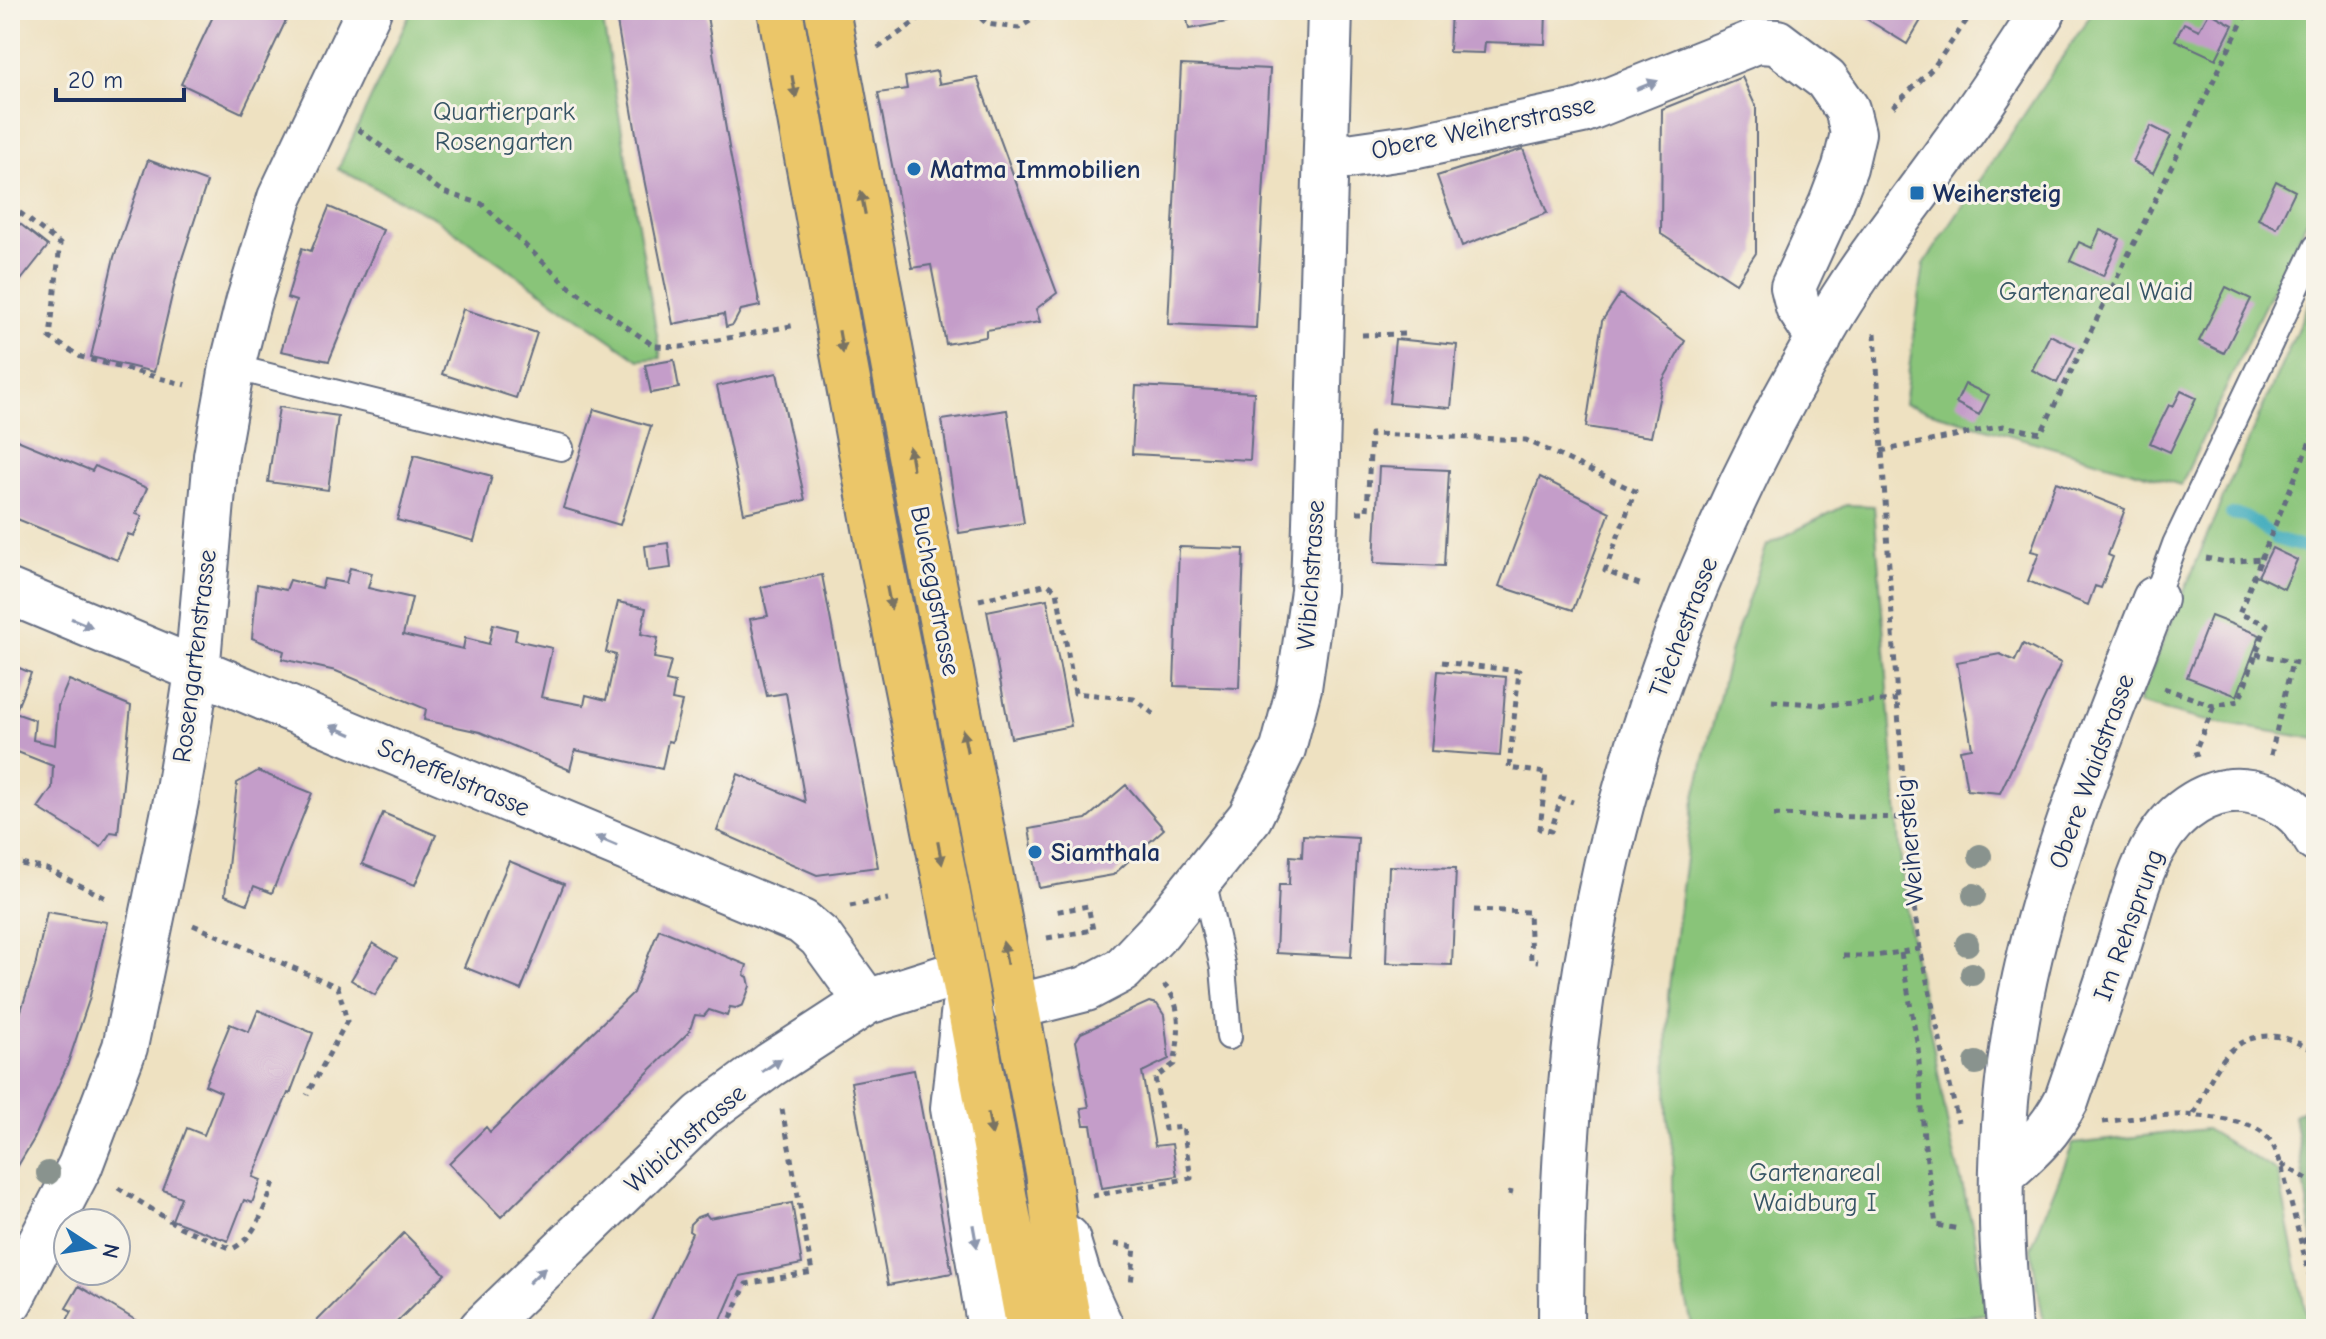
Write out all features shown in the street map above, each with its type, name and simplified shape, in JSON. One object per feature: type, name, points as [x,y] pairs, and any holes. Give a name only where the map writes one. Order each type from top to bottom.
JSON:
[{"type":"main road","name":"Bucheggstrasse","points":[[780,10],[875,528],[1029,1329]]},
{"type":"main road","name":"Bucheggstrasse","points":[[827,10],[1048,1172],[1070,1329]]},
{"type":"street","name":"Rosengartenstrasse","points":[[10,1301],[80,1166],[125,1047],[176,801],[197,672],[216,456],[232,367],[280,198],[369,10]]},
{"type":"street","name":"Wibichstrasse","points":[[1015,1007],[1086,989],[1122,970],[1203,879],[1250,817],[1283,749],[1299,688],[1313,591],[1330,10]]},
{"type":"street","name":"Tièchestrasse","points":[[1561,1329],[1569,1093],[1586,968],[1618,818],[1667,658],[1731,507],[1835,310],[1896,220],[1952,147],[2044,10]]},
{"type":"street","name":"Obere Weiherstrasse","points":[[1327,159],[1417,146],[1582,111],[1757,41],[1773,41],[1786,47],[1826,79],[1847,109],[1853,133]]},
{"type":"street","points":[[1819,339],[1798,307],[1793,287],[1831,204],[1845,167],[1853,133]]},
{"type":"street","name":"Scheffelstrasse","points":[[10,592],[802,922],[820,937],[854,1010]]},
{"type":"street","name":"Obere Waidstrasse","points":[[2009,1329],[2002,1175],[2008,1085],[2021,995],[2047,893],[2082,786],[2155,599]]},
{"type":"street","name":"Im Rehsprung","points":[[2002,1175],[2042,1140],[2067,1099],[2136,891],[2155,845],[2174,821],[2192,804],[2208,796],[2240,790],[2286,803],[2306,821],[2316,840]]},
{"type":"street","name":"Wibichstrasse","points":[[481,1329],[702,1115],[770,1065],[854,1010],[964,982]]},
{"type":"street","name":"Bucheggstrasse","points":[[964,982],[953,1108],[990,1329]]},
{"type":"street","name":"Bucheggstrasse","points":[[1048,1172],[1079,1278],[1102,1329]]},
{"type":"lane","name":"Obere Waidstrasse","points":[[2155,599],[2175,544],[2316,247]]},
{"type":"lane","points":[[232,367],[561,448]]},
{"type":"lane","points":[[1203,879],[1223,968],[1229,1037]]},
{"type":"path","points":[[875,50],[919,19],[918,10]]},
{"type":"path","points":[[972,10],[987,24],[1019,28],[1047,10]]},
{"type":"path","points":[[1853,133],[1882,116],[1908,95],[1933,68],[1974,10]]},
{"type":"path","points":[[1881,451],[2003,426],[2041,433],[2248,10]]},
{"type":"path","points":[[351,125],[443,192],[482,204],[567,285],[654,346],[681,347],[797,325]]},
{"type":"path","points":[[10,205],[60,244],[50,338],[81,357],[190,386]]},
{"type":"path","name":"Weihersteig","points":[[1875,333],[1905,818],[1920,949],[1960,1134]]},
{"type":"path","points":[[1371,334],[1409,334]]},
{"type":"path","points":[[2175,692],[2214,706],[2239,701],[2267,624],[2239,614],[2316,427]]},
{"type":"path","points":[[1316,510],[1367,512],[1371,434],[1526,440],[1635,491],[1605,571],[1642,585]]},
{"type":"path","points":[[2175,544],[2226,562],[2261,559]]},
{"type":"path","points":[[966,603],[1048,584],[1057,591],[1075,693],[1134,699],[1155,715]]},
{"type":"path","points":[[2256,654],[2311,666],[2316,644]]},
{"type":"path","points":[[1442,662],[1519,671],[1509,768],[1546,773],[1540,829],[1551,831],[1561,798],[1573,802]]},
{"type":"path","points":[[2258,793],[2277,737],[2292,662]]},
{"type":"path","points":[[1772,701],[1824,705],[1897,700]]},
{"type":"path","points":[[2200,766],[2195,751],[2214,706]]},
{"type":"path","points":[[1774,815],[1905,818]]},
{"type":"path","points":[[10,862],[47,869],[112,901]]},
{"type":"path","points":[[838,908],[888,899]]},
{"type":"path","points":[[1054,912],[1088,906],[1093,930],[1059,936]]},
{"type":"path","points":[[1474,910],[1529,912],[1531,960],[1538,961]]},
{"type":"path","points":[[185,922],[338,987],[347,1021],[307,1095]]},
{"type":"path","points":[[1843,956],[1920,949]]},
{"type":"path","points":[[1901,953],[1918,1047],[1924,1139],[1936,1225],[1969,1231],[2002,1222]]},
{"type":"path","points":[[1083,1198],[1191,1178],[1183,1127],[1165,1129],[1155,1078],[1174,1064],[1179,1037],[1174,994],[1135,957]]},
{"type":"path","points":[[2194,1114],[2225,1054],[2250,1038],[2281,1037],[2316,1051]]},
{"type":"path","points":[[726,1329],[746,1284],[812,1272],[781,1104]]},
{"type":"path","points":[[2054,1124],[2079,1125],[2157,1115],[2194,1114],[2243,1123],[2262,1132],[2273,1143],[2281,1164],[2316,1301]]},
{"type":"path","points":[[2281,1164],[2316,1184]]},
{"type":"path","points":[[117,1186],[180,1227],[232,1249],[243,1243],[263,1213],[275,1179]]},
{"type":"path","points":[[2302,1243],[2316,1229]]},
{"type":"green space","name":"Quartierpark Rosengarten","points":[[412,10],[601,10],[661,358],[639,360],[435,218],[338,169]]},
{"type":"green space","name":"Gartenareal Waid","points":[[2094,10],[2316,10],[2316,203],[2181,485],[1904,404],[1924,264]]},
{"type":"green space","points":[[2316,287],[2316,739],[2202,720],[2138,703],[2222,500]]},
{"type":"green space","name":"Gartenareal Waidburg I","points":[[1846,505],[1874,506],[1903,885],[1913,953],[1950,1137],[1974,1232],[1987,1314],[1852,1329],[1693,1329],[1673,1241],[1673,1152],[1667,1114],[1668,994],[1693,805],[1731,649],[1767,545]]},
{"type":"green space","points":[[2316,1103],[2316,1262],[2294,1115]]},
{"type":"green space","points":[[2206,1129],[2278,1172],[2309,1329],[2045,1329],[2031,1248],[2073,1144]]},
{"type":"building","points":[[216,10],[291,10],[242,113],[181,84]]},
{"type":"building","points":[[615,10],[706,10],[760,306],[741,310],[733,325],[726,327],[724,314],[673,324]]},
{"type":"building","points":[[1185,10],[1225,10],[1227,22],[1189,29]]},
{"type":"building","points":[[1451,10],[1546,10],[1545,44],[1485,42],[1484,53],[1449,52]]},
{"type":"building","points":[[1852,10],[1927,10],[1907,44]]},
{"type":"building","points":[[2209,12],[2233,25],[2216,59],[2175,40],[2184,23],[2199,30]]},
{"type":"building","points":[[1181,65],[1270,69],[1256,328],[1168,324]]},
{"type":"building","points":[[937,71],[939,84],[977,77],[1057,293],[1036,309],[1040,322],[986,330],[986,337],[946,344],[931,265],[912,268],[878,93],[907,89],[905,77]]},
{"type":"building","points":[[1742,77],[1756,107],[1756,253],[1736,283],[1661,234],[1662,109]]},
{"type":"building","points":[[2151,126],[2171,136],[2153,173],[2133,162]]},
{"type":"building","points":[[1523,149],[1547,213],[1462,246],[1437,176]]},
{"type":"building","points":[[148,160],[207,182],[177,274],[154,372],[91,357],[114,257]]},
{"type":"building","points":[[2276,181],[2295,191],[2277,228],[2258,219]]},
{"type":"building","points":[[329,207],[383,230],[329,361],[281,351],[296,301],[287,298],[302,248],[311,251]]},
{"type":"building","points":[[10,216],[48,246],[10,294]]},
{"type":"building","points":[[2100,230],[2120,239],[2103,276],[2070,261],[2079,242],[2092,248]]},
{"type":"building","points":[[2226,287],[2251,299],[2224,353],[2199,341]]},
{"type":"building","points":[[1620,294],[1685,341],[1663,380],[1651,437],[1586,427],[1602,321]]},
{"type":"building","points":[[463,309],[537,333],[516,398],[442,374]]},
{"type":"building","points":[[2050,335],[2075,347],[2057,383],[2032,370]]},
{"type":"building","points":[[1395,339],[1457,345],[1451,408],[1389,403]]},
{"type":"building","points":[[674,360],[679,388],[651,393],[645,365]]},
{"type":"building","points":[[777,373],[805,500],[744,513],[717,386]]},
{"type":"building","points":[[1965,384],[1989,395],[1979,415],[1956,403]]},
{"type":"building","points":[[1136,386],[1254,392],[1250,460],[1132,454]]},
{"type":"building","points":[[2181,391],[2196,398],[2170,452],[2150,443],[2169,405],[2173,407]]},
{"type":"building","points":[[279,407],[338,416],[328,490],[268,482]]},
{"type":"building","points":[[594,409],[651,426],[620,525],[563,508]]},
{"type":"building","points":[[1007,410],[1024,523],[959,533],[942,420]]},
{"type":"building","points":[[10,437],[92,471],[95,466],[147,488],[136,514],[142,516],[134,536],[128,534],[117,560],[10,516]]},
{"type":"building","points":[[414,455],[492,476],[474,541],[397,520]]},
{"type":"building","points":[[1379,467],[1449,470],[1444,566],[1374,563]]},
{"type":"building","points":[[1540,477],[1610,512],[1573,610],[1499,586]]},
{"type":"building","points":[[2056,482],[2125,509],[2108,555],[2113,557],[2101,588],[2095,586],[2088,605],[2028,581],[2039,553],[2031,551]]},
{"type":"building","points":[[668,543],[671,568],[648,571],[645,546]]},
{"type":"building","points":[[1179,547],[1244,549],[1239,688],[1174,686]]},
{"type":"building","points":[[2272,548],[2297,560],[2284,589],[2258,576]]},
{"type":"building","points":[[350,568],[372,573],[368,588],[412,598],[403,635],[463,649],[465,638],[489,644],[493,624],[517,630],[515,640],[552,648],[541,697],[584,705],[586,695],[606,700],[616,655],[606,652],[618,602],[646,608],[641,634],[658,638],[654,658],[671,661],[666,681],[675,683],[672,700],[682,702],[662,769],[575,750],[570,770],[480,732],[424,720],[426,709],[336,671],[282,659],[284,651],[252,638],[257,584],[286,590],[290,580],[322,588],[324,579],[346,583]]},
{"type":"building","points":[[822,575],[878,867],[817,875],[717,831],[738,774],[805,802],[786,693],[767,696],[750,619],[768,616],[761,587]]},
{"type":"building","points":[[1047,599],[1071,726],[1011,738],[987,611]]},
{"type":"building","points":[[2211,616],[2260,635],[2237,696],[2187,677]]},
{"type":"building","points":[[2023,644],[2061,663],[2000,793],[1967,790],[1960,750],[1972,748],[1957,662],[2000,654],[2015,661]]},
{"type":"building","points":[[10,664],[31,673],[15,713],[10,711]]},
{"type":"building","points":[[1438,671],[1506,677],[1500,756],[1431,751]]},
{"type":"building","points":[[69,680],[131,706],[118,833],[111,832],[101,847],[38,808],[52,788],[53,766],[10,749],[10,724],[15,713],[35,720],[33,740],[55,745],[58,706]]},
{"type":"building","points":[[258,771],[312,793],[272,893],[254,886],[247,904],[225,895],[237,783]]},
{"type":"building","points":[[1126,785],[1164,829],[1113,875],[1039,888],[1029,829],[1086,819]]},
{"type":"building","points":[[383,813],[436,835],[415,885],[362,864]]},
{"type":"building","points":[[1303,835],[1358,838],[1351,957],[1276,953],[1279,885],[1289,885],[1290,856],[1302,857]]},
{"type":"building","points":[[509,861],[564,884],[521,990],[464,967]]},
{"type":"building","points":[[1389,866],[1456,868],[1452,965],[1386,963]]},
{"type":"building","points":[[47,912],[107,922],[89,1000],[67,1066],[34,1139],[10,1179],[10,1045],[35,967]]},
{"type":"building","points":[[659,929],[747,965],[744,975],[748,977],[750,986],[743,1005],[730,1007],[727,1016],[709,1010],[704,1016],[695,1015],[689,1032],[501,1217],[449,1164],[486,1127],[490,1132],[633,993]]},
{"type":"building","points":[[373,943],[397,958],[375,995],[351,980]]},
{"type":"building","points":[[1149,1002],[1157,1004],[1164,1015],[1169,1059],[1142,1072],[1155,1146],[1172,1144],[1177,1176],[1102,1188],[1091,1125],[1084,1125],[1081,1108],[1089,1107],[1076,1041],[1081,1033]]},
{"type":"building","points":[[258,1010],[313,1033],[253,1177],[261,1180],[252,1203],[244,1200],[228,1241],[172,1220],[181,1197],[163,1190],[187,1128],[204,1135],[221,1092],[205,1085],[230,1024],[249,1032]]},
{"type":"building","points":[[914,1070],[952,1273],[888,1285],[851,1082]]},
{"type":"building","points":[[792,1203],[802,1264],[740,1276],[717,1329],[647,1329],[692,1233],[689,1231],[690,1224],[697,1217],[706,1214],[709,1218]]},
{"type":"building","points":[[404,1233],[445,1274],[390,1329],[309,1329]]},
{"type":"building","points":[[81,1287],[147,1327],[149,1324],[157,1329],[62,1329],[72,1311],[66,1308]]},
{"type":"waterway","points":[[2231,514],[2246,516],[2268,532]]},
{"type":"waterway","points":[[2275,539],[2316,551]]},
{"type":"place","name":"Matma Immobilien","points":[[914,169]]},
{"type":"place","name":"Weihersteig","points":[[1917,193]]},
{"type":"place","name":"Siamthala","points":[[1035,852]]}]
